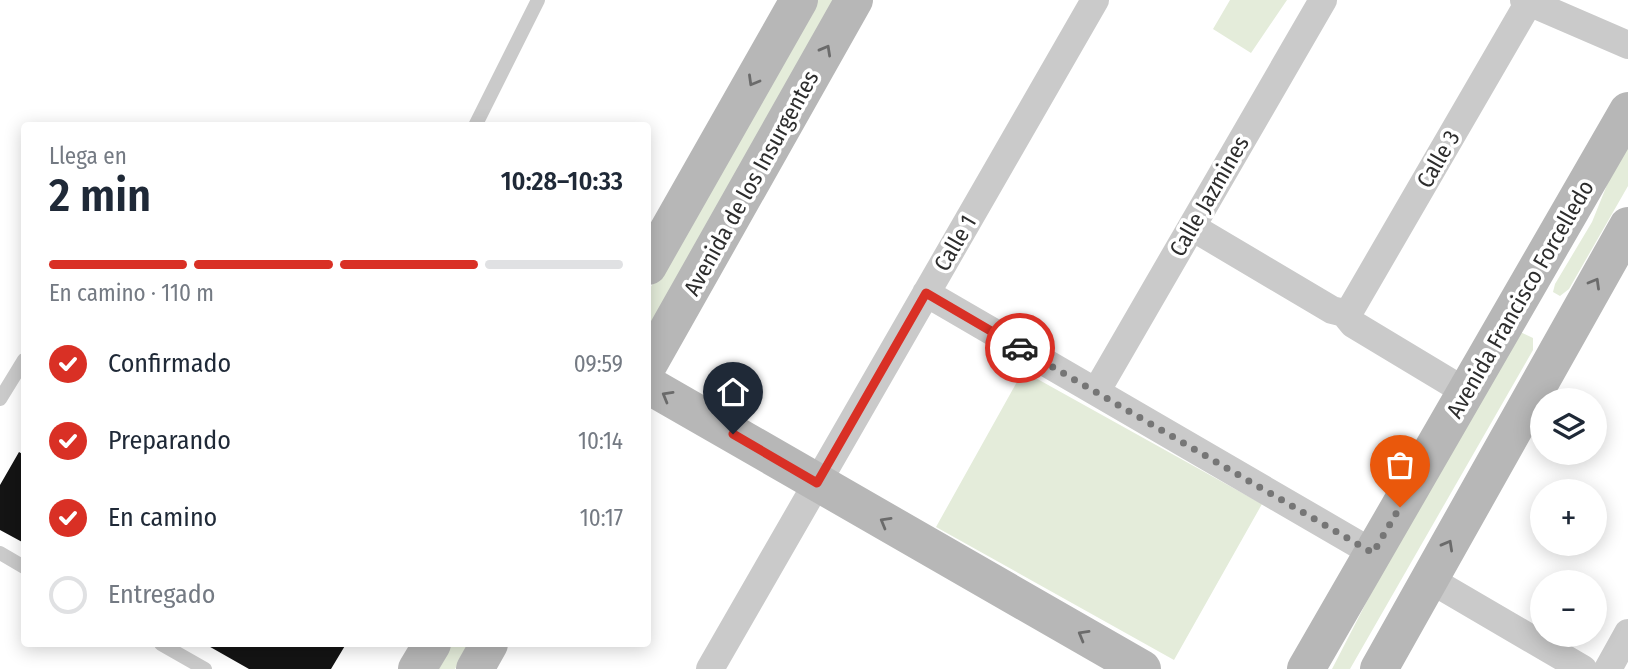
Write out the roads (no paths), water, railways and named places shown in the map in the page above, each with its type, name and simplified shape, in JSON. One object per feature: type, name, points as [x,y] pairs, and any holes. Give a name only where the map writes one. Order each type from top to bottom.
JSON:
[{"type":"main road","name":"Avenida de los Insurgentes","points":[[651,261],[799,0]]},
{"type":"main road","name":"Avenida de los Insurgentes","points":[[651,360],[854,0]]},
{"type":"main road","name":"Avenida Francisco Forcelledo","points":[[1306,669],[1628,111]]},
{"type":"main road","points":[[1379,669],[1628,226]]},
{"type":"main road","points":[[1521,296],[1570,326]]},
{"type":"main road","points":[[651,387],[811,494],[1092,669]]},
{"type":"main road","points":[[651,416],[811,494],[1142,669]]},
{"type":"main road","points":[[417,669],[430,647]]},
{"type":"main road","points":[[475,669],[487,647]]},
{"type":"street","name":"Calle 1","points":[[710,669],[1095,0]]},
{"type":"street","name":"Calle Jazmines","points":[[1096,392],[1323,0]]},
{"type":"street","name":"Calle 3","points":[[1345,313],[1352,307],[1526,1],[1628,45]]},
{"type":"street","points":[[1192,227],[1332,310],[1345,313],[1353,324],[1466,392]]},
{"type":"street","points":[[926,293],[1373,553]]},
{"type":"street","points":[[1429,579],[1583,669]]},
{"type":"street","points":[[1608,669],[1628,633]]},
{"type":"lane","points":[[477,122],[538,0]]},
{"type":"lane","points":[[0,399],[21,365]]},
{"type":"lane","points":[[0,553],[21,565]]},
{"type":"lane","points":[[166,647],[205,669]]}]
